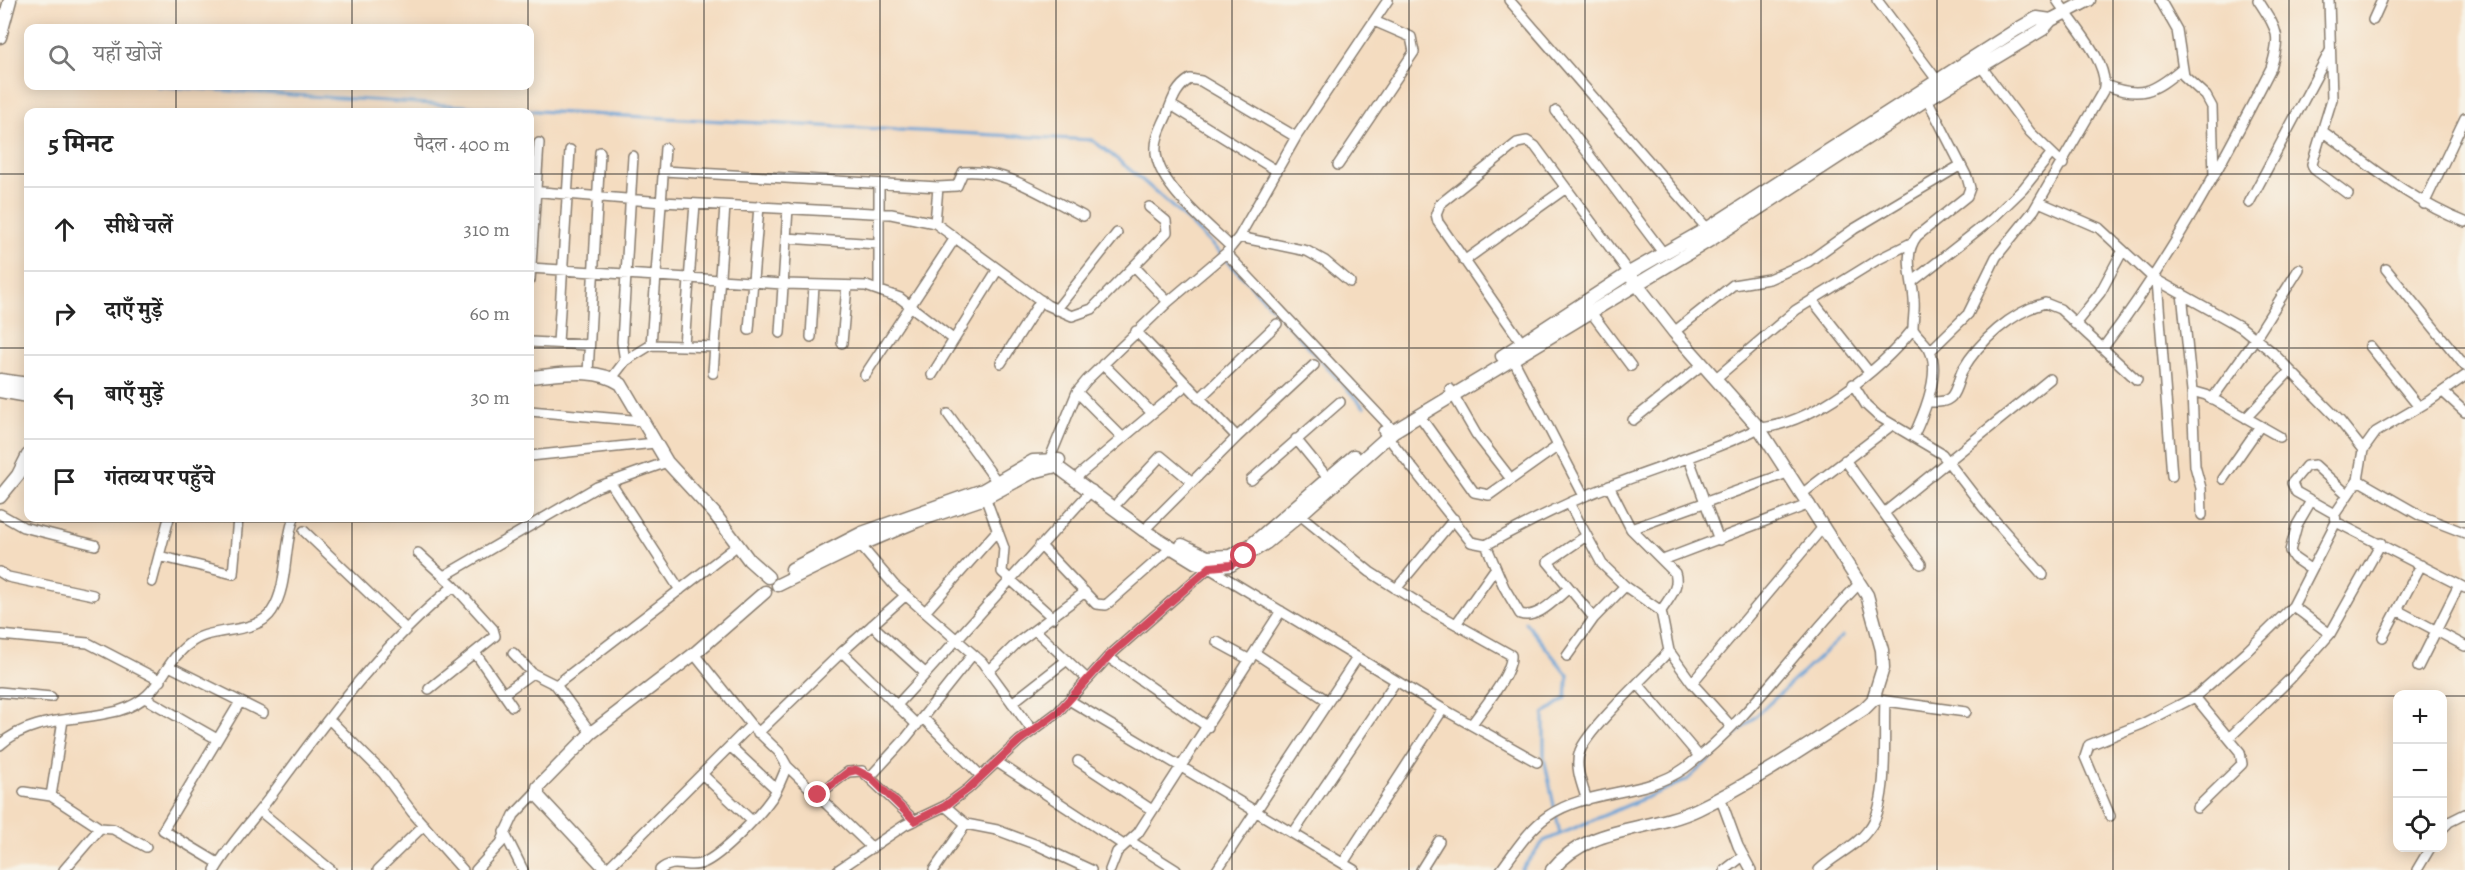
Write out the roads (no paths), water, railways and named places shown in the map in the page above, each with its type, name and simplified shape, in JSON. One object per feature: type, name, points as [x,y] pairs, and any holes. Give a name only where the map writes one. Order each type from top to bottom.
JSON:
[{"type":"street","points":[[0,9],[3,0]]},
{"type":"street","points":[[0,37],[10,0]]},
{"type":"street","points":[[1050,458],[1077,392],[1136,331],[1229,250],[1239,237],[1296,137],[1388,0]]},
{"type":"street","points":[[1509,0],[1711,233]]},
{"type":"street","points":[[1877,0],[1937,80]]},
{"type":"street","points":[[1930,351],[1968,314],[1996,257],[2039,202],[2063,164],[2105,85],[2103,68],[2057,0]]},
{"type":"street","points":[[1511,355],[1522,343],[1711,233],[1977,62],[2037,18],[2051,20],[2089,0]]},
{"type":"street","points":[[2160,0],[2176,30],[2184,76],[2206,96],[2212,107],[2214,177]]},
{"type":"street","points":[[2103,348],[2157,280],[2271,68],[2279,45],[2277,32],[2258,0]]},
{"type":"street","points":[[2329,0],[2332,99],[2312,164],[2314,169],[2348,195]]},
{"type":"street","points":[[2373,20],[2382,0]]},
{"type":"street","points":[[1338,165],[1414,52],[1411,37],[1374,21]]},
{"type":"street","points":[[2249,203],[2331,49]]},
{"type":"street","points":[[1925,94],[1937,80],[1977,62]]},
{"type":"street","points":[[1977,62],[2030,132],[2063,164]]},
{"type":"street","points":[[2105,85],[2139,93],[2159,87],[2181,69]]},
{"type":"street","points":[[1296,137],[1201,81],[1190,80],[1178,88],[1155,149],[1159,170],[1175,191],[1389,431],[1472,542],[1486,545],[1584,496],[1689,459],[1759,428],[1771,427],[1802,417],[1869,372],[1894,352],[1913,329]]},
{"type":"street","points":[[1715,379],[1796,310],[1877,260],[1911,243],[1967,196],[1970,183],[1925,94]]},
{"type":"street","points":[[1171,105],[1277,171]]},
{"type":"street","points":[[1556,111],[1665,254]]},
{"type":"street","points":[[2424,204],[2465,118]]},
{"type":"street","points":[[2322,131],[2424,204],[2465,222]]},
{"type":"street","points":[[1522,343],[1464,261],[1438,222],[1436,214],[1440,204],[1517,143],[1527,141],[1535,146],[1674,332],[1759,428],[1790,472],[1868,595],[1882,650],[1883,668],[1879,700],[1879,809],[1871,828],[1861,839],[1832,857],[1819,870]]},
{"type":"street","points":[[534,177],[539,143]]},
{"type":"street","points":[[651,345],[665,148]]},
{"type":"street","points":[[558,344],[570,150]]},
{"type":"street","points":[[588,373],[600,152]]},
{"type":"street","points":[[1912,282],[1992,219],[2051,154]]},
{"type":"street","points":[[625,361],[622,342],[633,156]]},
{"type":"street","points":[[1674,332],[1733,285],[1769,279],[1808,262],[1854,229],[1961,165]]},
{"type":"street","points":[[664,171],[938,187],[957,186],[963,172],[993,173],[1083,216]]},
{"type":"street","points":[[879,184],[877,213],[879,289]]},
{"type":"street","points":[[935,223],[938,187]]},
{"type":"street","points":[[1464,261],[1566,188]]},
{"type":"street","points":[[534,191],[662,202],[915,217],[935,223],[1041,300],[1072,315],[1092,309],[1167,232],[1166,221],[1149,207]]},
{"type":"street","points":[[2039,202],[2099,228],[2122,252],[2157,280],[2241,327],[2290,370],[2340,421],[2363,450]]},
{"type":"street","points":[[684,345],[695,204]]},
{"type":"street","points":[[713,373],[725,206]]},
{"type":"street","points":[[749,330],[759,206]]},
{"type":"street","points":[[780,333],[788,208]]},
{"type":"street","points":[[1056,309],[1117,233]]},
{"type":"street","points":[[1239,237],[1307,251],[1325,261],[1350,282]]},
{"type":"street","points":[[786,238],[878,244]]},
{"type":"street","points":[[865,375],[955,238]]},
{"type":"street","points":[[1911,243],[1909,260],[1913,329],[1930,351],[1932,369],[1928,402],[1913,436]]},
{"type":"street","points":[[838,870],[915,821],[945,806],[1069,700],[1108,657],[1212,564],[1251,545],[1327,477],[1389,431],[1511,355],[1590,311],[1665,254],[1681,251]]},
{"type":"street","points":[[2075,324],[2100,293],[2122,252]]},
{"type":"street","points":[[1134,266],[1168,303]]},
{"type":"street","points":[[534,268],[879,289],[900,298],[953,339]]},
{"type":"street","points":[[932,375],[998,269]]},
{"type":"street","points":[[2212,399],[2255,339],[2299,269]]},
{"type":"street","points":[[2386,269],[2465,366]]},
{"type":"street","points":[[2157,280],[2172,476]]},
{"type":"street","points":[[811,337],[814,285]]},
{"type":"street","points":[[842,343],[847,286]]},
{"type":"street","points":[[2178,291],[2192,391],[2195,466],[2201,488],[2202,515]]},
{"type":"street","points":[[1001,363],[1041,300]]},
{"type":"street","points":[[1812,300],[1869,372]]},
{"type":"street","points":[[1928,402],[1945,402],[1951,397],[1963,371],[1984,343],[2005,323],[2029,307],[2044,303],[2060,309],[2137,380]]},
{"type":"street","points":[[1590,311],[1631,366]]},
{"type":"street","points":[[1199,399],[1277,324]]},
{"type":"street","points":[[1136,331],[1237,436]]},
{"type":"street","points":[[534,342],[589,345]]},
{"type":"street","points":[[612,378],[625,361],[651,345],[715,347]]},
{"type":"street","points":[[2370,346],[2419,407]]},
{"type":"street","points":[[1511,355],[1584,496]]},
{"type":"street","points":[[1103,364],[1151,412]]},
{"type":"street","points":[[1633,420],[1703,364]]},
{"type":"street","points":[[1149,525],[1237,436],[1314,365]]},
{"type":"street","points":[[2246,418],[2290,370]]},
{"type":"street","points":[[534,377],[588,373],[612,378],[626,391],[667,462],[714,513],[756,568],[773,580]]},
{"type":"street","points":[[2110,816],[2085,758],[2085,750],[2089,745],[2142,724],[2195,697],[2293,606],[2335,518],[2358,480],[2363,450],[2376,432],[2443,392],[2465,376]]},
{"type":"street","points":[[1884,513],[2050,379]]},
{"type":"street","points":[[0,380],[24,383]]},
{"type":"street","points":[[1853,384],[1866,405],[1892,425],[1932,447],[1950,462],[1983,507],[2043,575]]},
{"type":"street","points":[[1080,474],[1151,412],[1186,385]]},
{"type":"street","points":[[0,391],[24,395]]},
{"type":"street","points":[[773,580],[1033,472],[1056,466],[1171,548],[1195,562],[1231,565],[1266,543],[1300,515],[1389,431],[1419,415],[1452,391]]},
{"type":"street","points":[[1452,391],[1476,434],[1511,479]]},
{"type":"street","points":[[2192,391],[2212,399],[2280,437]]},
{"type":"street","points":[[1077,392],[1122,437]]},
{"type":"street","points":[[2443,392],[2465,412]]},
{"type":"street","points":[[1251,480],[1340,402]]},
{"type":"street","points":[[534,411],[643,421]]},
{"type":"street","points":[[948,414],[998,483]]},
{"type":"street","points":[[1419,415],[1474,492],[1489,495],[1558,446]]},
{"type":"street","points":[[1803,493],[1892,425]]},
{"type":"street","points":[[2223,479],[2260,426]]},
{"type":"street","points":[[1296,439],[1327,477]]},
{"type":"street","points":[[534,456],[655,443]]},
{"type":"street","points":[[1118,502],[1161,456],[1191,481]]},
{"type":"street","points":[[773,580],[862,533],[984,494],[1022,466],[1050,458],[1062,461],[1149,525],[1281,611],[1443,709],[1537,762]]},
{"type":"street","points":[[1689,459],[1719,540]]},
{"type":"street","points":[[1845,460],[1921,564]]},
{"type":"street","points":[[444,576],[610,482],[667,462]]},
{"type":"street","points":[[0,497],[18,475],[24,463]]},
{"type":"street","points":[[2348,495],[2315,465],[2310,465],[2292,483],[2296,492],[2335,518],[2462,586],[2418,667]]},
{"type":"street","points":[[1631,529],[1790,472]]},
{"type":"street","points":[[2358,480],[2428,520],[2465,532]]},
{"type":"street","points":[[610,482],[680,590]]},
{"type":"street","points":[[1609,486],[1631,529],[1663,560],[1678,582],[1660,611]]},
{"type":"street","points":[[897,705],[1092,490]]},
{"type":"street","points":[[984,494],[1004,548],[1002,572],[1053,618]]},
{"type":"street","points":[[2310,569],[2294,558],[2289,551],[2297,525],[2311,501]]},
{"type":"street","points":[[1569,503],[1602,564],[1625,586],[1660,611],[1670,651],[1692,683],[1730,725]]},
{"type":"street","points":[[1663,560],[1810,504]]},
{"type":"street","points":[[0,514],[23,527],[95,545]]},
{"type":"street","points":[[1300,515],[1370,572],[1511,655],[1512,662],[1506,674],[1472,724]]},
{"type":"street","points":[[1396,588],[1454,519]]},
{"type":"street","points":[[152,582],[168,522]]},
{"type":"street","points":[[159,556],[233,574],[238,522]]},
{"type":"street","points":[[0,744],[38,725],[133,706],[145,698],[161,681],[169,666],[194,640],[207,634],[258,623],[268,616],[274,609],[293,522]]},
{"type":"street","points":[[1692,683],[1824,526]]},
{"type":"street","points":[[304,531],[405,628]]},
{"type":"street","points":[[925,612],[997,531]]},
{"type":"street","points":[[1586,536],[1548,562],[1594,618]]},
{"type":"street","points":[[2229,738],[2290,679],[2330,634],[2381,543]]},
{"type":"street","points":[[556,686],[738,545]]},
{"type":"street","points":[[860,545],[906,595],[974,654],[1032,730]]},
{"type":"street","points":[[1040,545],[1096,604],[1106,605],[1171,548]]},
{"type":"street","points":[[1486,545],[1495,569],[1520,615],[1528,617],[1537,614],[1568,589]]},
{"type":"street","points":[[418,553],[454,586],[495,632],[493,641],[429,689]]},
{"type":"street","points":[[2383,638],[2421,565]]},
{"type":"street","points":[[1456,624],[1495,569]]},
{"type":"street","points":[[0,572],[8,577],[93,595]]},
{"type":"street","points":[[476,870],[501,843],[504,832],[514,815],[536,792],[545,778],[591,733],[694,654],[765,592],[773,594],[773,580]]},
{"type":"street","points":[[1501,870],[1535,827],[1550,814],[1587,800],[1656,783],[1685,768],[1730,725],[1860,583]]},
{"type":"street","points":[[240,702],[163,830],[217,867],[329,719],[405,628],[454,586]]},
{"type":"street","points":[[1567,656],[1594,618],[1625,586]]},
{"type":"street","points":[[989,671],[1017,643],[1085,592]]},
{"type":"street","points":[[758,733],[842,652],[906,595]]},
{"type":"street","points":[[2293,606],[2330,634]]},
{"type":"street","points":[[2397,610],[2465,646]]},
{"type":"street","points":[[1110,870],[1112,861],[1126,843],[1138,833],[1182,768],[1281,611]]},
{"type":"street","points":[[872,625],[926,674]]},
{"type":"street","points":[[1036,631],[1087,679]]},
{"type":"street","points":[[0,635],[88,643],[161,681]]},
{"type":"street","points":[[1217,642],[1252,657],[1328,701]]},
{"type":"street","points":[[1587,800],[1580,780],[1580,752],[1586,739],[1670,651]]},
{"type":"street","points":[[842,652],[897,705],[920,721],[981,776]]},
{"type":"street","points":[[513,653],[532,673],[556,686],[591,733]]},
{"type":"street","points":[[476,654],[512,705]]},
{"type":"street","points":[[694,654],[751,725],[779,752],[787,766],[872,848]]},
{"type":"street","points":[[870,777],[920,721],[974,654]]},
{"type":"street","points":[[1108,657],[1208,727]]},
{"type":"street","points":[[1217,870],[1357,658]]},
{"type":"street","points":[[1012,703],[1067,660]]},
{"type":"street","points":[[169,666],[263,713]]},
{"type":"street","points":[[503,694],[532,673]]},
{"type":"street","points":[[1294,832],[1396,681]]},
{"type":"street","points":[[1638,684],[1698,755]]},
{"type":"street","points":[[0,692],[51,697]]},
{"type":"street","points":[[2195,697],[2240,752],[2242,764],[2197,808]]},
{"type":"street","points":[[145,698],[218,739]]},
{"type":"street","points":[[1069,700],[1294,832],[1354,870]]},
{"type":"street","points":[[1552,870],[1561,859],[1587,842],[1676,817],[1720,797],[1879,700],[1966,712]]},
{"type":"street","points":[[1343,862],[1443,709]]},
{"type":"street","points":[[329,719],[384,772],[424,825],[463,870]]},
{"type":"street","points":[[51,796],[63,720]]},
{"type":"street","points":[[536,792],[607,870],[751,725]]},
{"type":"street","points":[[730,746],[776,789]]},
{"type":"street","points":[[1078,761],[1152,810]]},
{"type":"street","points":[[997,762],[1126,843],[1176,870]]},
{"type":"street","points":[[660,870],[666,865],[680,862],[693,865],[703,863],[752,821],[776,789],[787,766]]},
{"type":"street","points":[[818,795],[848,772],[862,771],[915,821]]},
{"type":"street","points":[[702,774],[752,821]]},
{"type":"street","points":[[24,792],[51,796],[100,828],[113,829],[146,847]]},
{"type":"street","points":[[1720,797],[1743,856],[1751,870]]},
{"type":"street","points":[[945,806],[966,824],[1007,834],[1091,870]]},
{"type":"street","points":[[260,812],[331,870]]},
{"type":"street","points":[[2447,824],[2465,814]]},
{"type":"street","points":[[934,870],[966,824]]},
{"type":"street","points":[[378,870],[424,825]]},
{"type":"street","points":[[64,870],[100,828]]},
{"type":"street","points":[[504,832],[523,870]]},
{"type":"street","points":[[1421,870],[1439,841]]},
{"type":"street","points":[[2417,870],[2428,852]]},
{"type":"street","points":[[1725,870],[1743,856]]},
{"type":"waterway","points":[[217,90],[493,108]]},
{"type":"waterway","points":[[534,111],[1092,140],[1129,169],[1200,233],[1364,407]]},
{"type":"waterway","points":[[1525,622],[1568,675],[1566,698],[1544,714],[1544,758],[1560,834]]},
{"type":"waterway","points":[[1521,870],[1544,841],[1687,780],[1842,636]]}]
